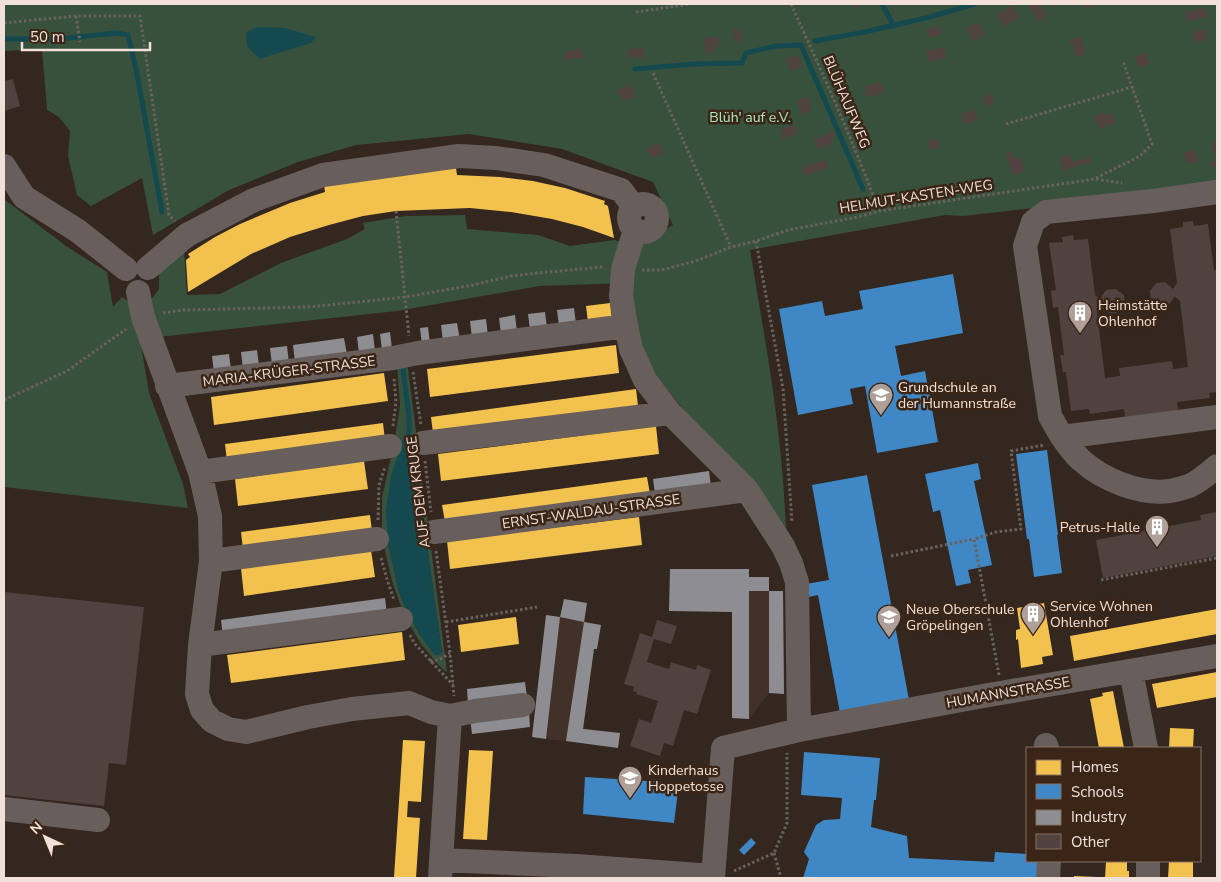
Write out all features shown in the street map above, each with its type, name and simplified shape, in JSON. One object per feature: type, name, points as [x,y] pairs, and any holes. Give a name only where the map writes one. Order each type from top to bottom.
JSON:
[{"type":"street","points":[[137,268],[195,230],[254,200],[323,174],[458,156],[496,158],[544,166],[621,190],[634,218],[623,269],[621,296],[631,349],[645,380],[670,413],[748,490],[783,546],[797,582],[793,732],[723,748],[720,875],[440,869],[450,716]]},
{"type":"street","points":[[4,166],[24,197],[137,268],[150,272],[151,283],[148,288],[138,292],[142,317],[200,472],[210,516],[211,561],[200,645],[197,694],[202,710],[212,720],[228,728],[246,732],[352,708],[410,703],[431,712],[450,716],[475,711],[523,706]]},
{"type":"street","points":[[1217,192],[1046,212],[1033,222],[1025,246],[1050,416],[1062,437],[1079,459],[1097,473],[1126,485],[1149,491],[1170,491],[1191,485],[1217,466]]},
{"type":"street","points":[[402,356],[626,326]]},
{"type":"street","name":"MARIA-KRÜGER-STRASSE","points":[[167,386],[402,356]]},
{"type":"street","points":[[423,443],[670,413]]},
{"type":"street","points":[[1062,437],[1217,418]]},
{"type":"street","points":[[200,472],[390,446]]},
{"type":"street","name":"ERNST-WALDAU-STRASSE","points":[[434,532],[748,490]]},
{"type":"street","points":[[211,561],[377,539]]},
{"type":"street","points":[[200,645],[401,619]]},
{"type":"street","name":"HUMANNSTRASSE","points":[[793,732],[1217,656]]},
{"type":"street","points":[[1131,671],[1146,747]]},
{"type":"street","points":[[4,809],[98,820]]},
{"type":"street","points":[[1048,878],[1049,862]]},
{"type":"street","points":[[1148,862],[1148,878]]},
{"type":"path","points":[[636,12],[690,4]]},
{"type":"path","name":"BLÜHAUFWEG","points":[[791,4],[862,165],[879,211]]},
{"type":"path","points":[[4,23],[76,16],[140,16],[169,215]]},
{"type":"path","points":[[76,16],[80,42]]},
{"type":"path","points":[[1095,179],[1140,156],[1152,144],[1123,60]]},
{"type":"path","points":[[653,73],[731,247]]},
{"type":"path","points":[[1006,124],[1132,87]]},
{"type":"path","name":"HELMUT-KASTEN-WEG","points":[[142,317],[183,310],[307,307],[406,297],[511,276],[537,273],[606,267],[662,270],[696,261],[731,247],[788,230],[858,217],[879,211],[1095,179],[1130,184]]},
{"type":"path","name":"AUF DEM KRUGE","points":[[396,211],[406,297],[402,356],[390,446],[379,485],[377,539],[387,579],[401,619],[415,644],[454,685]]},
{"type":"path","points":[[756,241],[783,388],[793,531]]},
{"type":"path","points":[[4,400],[67,370],[142,317]]},
{"type":"path","name":"AUF DEM KRUGE","points":[[402,356],[423,443],[454,685],[450,716]]},
{"type":"path","points":[[891,556],[974,539],[996,532],[1021,529],[1011,451],[1043,445],[1062,437]]},
{"type":"path","points":[[974,539],[992,695]]},
{"type":"path","points":[[1101,580],[1217,558]]},
{"type":"path","points":[[446,622],[537,606]]},
{"type":"path","points":[[430,661],[442,659],[450,653]]},
{"type":"path","points":[[781,878],[774,853],[788,823],[793,732]]},
{"type":"path","points":[[720,875],[774,853]]},
{"type":"shaded area","points":[[749,577],[769,577],[769,591],[783,591],[784,694],[769,693],[749,719],[732,718],[732,612]]},
{"type":"shaded area","points":[[564,599],[587,603],[585,622],[601,625],[597,649],[594,649],[583,728],[620,733],[618,748],[532,737],[546,615],[560,617]]},
{"type":"green space","name":"Blüh' auf e.V.","points":[[4,4],[1217,4],[1217,185],[964,216],[945,215],[750,250],[778,429],[785,502],[786,538],[651,369],[632,337],[628,283],[540,286],[397,311],[140,339],[149,393],[183,484],[188,508],[4,487],[5,200],[66,246],[107,272],[113,307],[122,297],[134,305],[149,302],[159,289],[159,269],[184,250],[187,295],[220,294],[281,263],[347,239],[365,229],[363,223],[405,216],[465,215],[467,229],[538,235],[570,246],[615,240],[633,247],[673,225],[653,182],[562,149],[469,134],[356,145],[298,162],[229,190],[153,235],[142,178],[91,206],[77,195],[68,156],[70,131],[59,117],[47,110],[42,49],[4,51]]},
{"type":"green space","points":[[407,361],[447,672],[442,669],[421,644],[404,615],[392,581],[382,538],[382,497],[394,444],[400,405],[397,363]],"holes":[[[412,439],[442,653],[435,655],[420,635],[406,609],[399,592],[388,543]]]},
{"type":"water","points":[[258,27],[285,28],[316,37],[311,43],[259,59],[247,46],[246,32]]},
{"type":"water","points":[[412,438],[442,654],[435,655],[420,635],[406,609],[399,592],[388,543],[386,510],[391,476],[403,439]]},
{"type":"building: Homes","points":[[456,168],[457,175],[533,181],[565,188],[605,201],[604,204],[608,206],[614,238],[552,219],[511,212],[470,208],[396,211],[363,216],[290,237],[251,254],[188,292],[186,260],[190,257],[188,254],[240,224],[290,203],[325,192],[324,185]]},
{"type":"building: Homes","points":[[610,303],[612,319],[588,322],[586,306]]},
{"type":"building: Homes","points":[[616,345],[619,373],[430,397],[427,369]]},
{"type":"building: Homes","points":[[384,373],[388,401],[214,425],[211,397]]},
{"type":"building: Homes","points":[[636,389],[638,406],[433,433],[431,417]]},
{"type":"building: Homes","points":[[383,423],[385,440],[227,461],[225,444]]},
{"type":"building: Homes","points":[[656,426],[659,454],[441,481],[438,454]]},
{"type":"building: Homes","points":[[364,461],[368,489],[238,506],[235,479]]},
{"type":"building: Homes","points":[[647,477],[650,494],[445,522],[442,505]]},
{"type":"building: Homes","points":[[370,515],[372,531],[243,549],[241,532]]},
{"type":"building: Homes","points":[[639,517],[642,545],[450,569],[447,541]]},
{"type":"building: Homes","points":[[371,550],[375,577],[244,596],[241,568]]},
{"type":"building: Homes","name":"Service Wohnen Ohlenhof","points":[[1044,603],[1053,655],[1042,657],[1043,664],[1021,668],[1018,639],[1016,640],[1016,630],[1020,629],[1017,608]]},
{"type":"building: Homes","points":[[1217,609],[1217,634],[1074,661],[1070,636]]},
{"type":"building: Homes","points":[[516,617],[519,644],[461,652],[458,625]]},
{"type":"building: Homes","points":[[402,632],[405,660],[231,683],[227,655]]},
{"type":"building: Homes","points":[[1217,672],[1217,697],[1157,708],[1152,684]]},
{"type":"building: Homes","points":[[1113,691],[1124,747],[1099,747],[1090,699],[1103,696],[1102,693]]},
{"type":"building: Homes","points":[[1170,728],[1194,729],[1193,747],[1169,747]]},
{"type":"building: Homes","points":[[403,740],[425,741],[421,802],[408,801],[407,817],[420,818],[416,878],[394,877]]},
{"type":"building: Homes","points":[[469,750],[493,751],[487,840],[463,839]]},
{"type":"building: Homes","points":[[1106,862],[1127,862],[1129,878],[1105,878]]},
{"type":"building: Homes","points":[[1169,862],[1193,862],[1193,878],[1168,878]]},
{"type":"building: Homes","points":[[1074,876],[1097,877],[1097,878],[1074,878]]},
{"type":"building: Schools","points":[[953,274],[963,333],[895,346],[901,376],[925,371],[938,442],[877,453],[865,386],[850,389],[853,404],[798,415],[779,309],[822,301],[825,316],[863,309],[859,291]]},
{"type":"building: Schools","points":[[1047,450],[1062,573],[1034,577],[1016,454]]},
{"type":"building: Schools","points":[[978,463],[981,479],[974,481],[992,565],[968,570],[971,583],[956,586],[940,510],[933,512],[925,474]]},
{"type":"building: Schools","points":[[867,475],[909,700],[840,713],[818,595],[808,597],[806,584],[829,580],[812,485]]},
{"type":"building: Schools","points":[[804,752],[880,758],[871,827],[907,836],[909,858],[994,862],[995,852],[1026,854],[1026,862],[1047,862],[1046,878],[803,878],[809,859],[804,852],[816,825],[824,820],[840,819],[842,798],[801,795]]},
{"type":"building: Schools","name":"Kinderhaus Hoppetosse","points":[[585,777],[679,783],[674,823],[583,814]]},
{"type":"building: Schools","points":[[751,838],[756,843],[744,855],[739,850]]},
{"type":"building: Industry","points":[[574,308],[576,324],[559,326],[557,310]]},
{"type":"building: Industry","points":[[545,312],[547,328],[530,330],[528,314]]},
{"type":"building: Industry","points":[[515,315],[517,332],[501,334],[499,318]]},
{"type":"building: Industry","points":[[486,319],[488,336],[472,338],[470,321]]},
{"type":"building: Industry","points":[[457,323],[460,340],[443,342],[441,325]]},
{"type":"building: Industry","points":[[428,327],[430,344],[422,345],[420,328]]},
{"type":"building: Industry","points":[[390,332],[392,349],[382,350],[380,334]]},
{"type":"building: Industry","points":[[373,334],[375,351],[359,353],[357,337]]},
{"type":"building: Industry","points":[[344,338],[347,355],[295,362],[293,345]]},
{"type":"building: Industry","points":[[287,346],[289,363],[272,365],[270,348]]},
{"type":"building: Industry","points":[[257,350],[259,366],[243,369],[241,352]]},
{"type":"building: Industry","points":[[229,354],[231,370],[214,373],[212,356]]},
{"type":"building: Industry","points":[[709,471],[711,487],[655,494],[653,479]]},
{"type":"building: Industry","points":[[670,569],[749,569],[749,577],[769,577],[769,591],[749,591],[749,719],[732,718],[732,612],[669,611]]},
{"type":"building: Industry","points":[[769,591],[783,591],[784,694],[769,693]]},
{"type":"building: Industry","points":[[385,598],[387,615],[223,637],[221,620]]},
{"type":"building: Industry","points":[[564,599],[587,603],[584,622],[560,617]]},
{"type":"building: Industry","points":[[546,615],[560,617],[546,739],[532,737]]},
{"type":"building: Industry","points":[[584,622],[601,625],[597,649],[594,649],[583,729],[620,733],[618,748],[566,741]]},
{"type":"building: Industry","points":[[525,682],[527,697],[468,704],[467,689]]},
{"type":"building: Industry","points":[[529,712],[530,727],[472,734],[470,718]]},
{"type":"building: Other","points":[[854,4],[865,4],[855,8]]},
{"type":"building: Other","points":[[1028,4],[1040,4],[1047,16],[1038,21]]},
{"type":"building: Other","points":[[1083,4],[1096,4],[1085,8]]},
{"type":"building: Other","points":[[1013,6],[1019,17],[1003,27],[997,14]]},
{"type":"building: Other","points":[[1206,8],[1207,17],[1187,21],[1185,12]]},
{"type":"building: Other","points":[[979,22],[985,35],[973,41],[966,28]]},
{"type":"building: Other","points":[[940,26],[942,34],[929,38],[926,30]]},
{"type":"building: Other","points":[[741,29],[742,42],[735,43],[733,30]]},
{"type":"building: Other","points":[[1206,29],[1208,40],[1195,43],[1193,32]]},
{"type":"building: Other","points":[[718,37],[719,47],[713,47],[713,53],[705,53],[704,38]]},
{"type":"building: Other","points":[[1080,37],[1086,53],[1076,57],[1070,40]]},
{"type":"building: Other","points":[[944,47],[946,58],[929,62],[927,51]]},
{"type":"building: Other","points":[[644,48],[645,57],[628,58],[628,49]]},
{"type":"building: Other","points":[[582,49],[583,58],[565,60],[564,52]]},
{"type":"building: Other","points":[[1146,53],[1150,64],[1138,67],[1135,57]]},
{"type":"building: Other","points":[[798,55],[803,67],[790,71],[786,59]]},
{"type":"building: Other","points":[[13,79],[20,106],[4,111],[4,81]]},
{"type":"building: Other","points":[[881,82],[884,93],[867,97],[865,86]]},
{"type":"building: Other","points":[[631,85],[635,97],[624,101],[621,94],[618,95],[616,90]]},
{"type":"building: Other","points":[[992,94],[995,103],[986,106],[983,97]]},
{"type":"building: Other","points":[[807,97],[812,110],[802,114],[797,100]]},
{"type":"building: Other","points":[[975,110],[978,120],[964,124],[961,114]]},
{"type":"building: Other","points":[[1104,112],[1105,115],[1112,113],[1116,123],[1099,129],[1094,116]]},
{"type":"building: Other","points":[[795,124],[798,133],[783,139],[780,130]]},
{"type":"building: Other","points":[[833,131],[835,137],[831,139],[832,144],[817,149],[814,140]]},
{"type":"building: Other","points":[[937,138],[939,148],[930,150],[928,141]]},
{"type":"building: Other","points":[[1217,141],[1217,153],[1213,154],[1211,142]]},
{"type":"building: Other","points":[[660,144],[664,153],[652,158],[645,149]]},
{"type":"building: Other","points":[[1195,149],[1199,161],[1187,164],[1183,153]]},
{"type":"building: Other","points":[[1012,151],[1014,159],[1021,157],[1025,171],[1012,175],[1006,153]]},
{"type":"building: Other","points":[[1071,155],[1073,162],[1089,157],[1091,162],[1063,171],[1059,159]]},
{"type":"building: Other","points":[[1215,159],[1217,159],[1217,166],[1210,167],[1209,163],[1215,163]]},
{"type":"building: Other","points":[[825,160],[828,168],[804,176],[802,168]]},
{"type":"building: Other","name":"Heimstätte Ohlenhof","points":[[1193,221],[1194,226],[1208,224],[1214,270],[1217,269],[1217,392],[1209,393],[1210,398],[1177,402],[1178,410],[1125,417],[1124,409],[1090,414],[1089,409],[1071,411],[1066,372],[1063,372],[1060,355],[1064,355],[1058,307],[1053,308],[1051,291],[1056,290],[1049,243],[1063,242],[1062,237],[1073,235],[1074,240],[1088,239],[1095,295],[1100,299],[1106,290],[1116,289],[1124,295],[1125,305],[1119,312],[1110,314],[1101,307],[1097,313],[1105,378],[1120,376],[1119,368],[1172,361],[1173,369],[1188,367],[1180,301],[1174,296],[1168,305],[1159,307],[1151,301],[1150,291],[1156,283],[1165,282],[1173,289],[1177,283],[1170,229],[1183,227],[1183,222]]},
{"type":"building: Other","name":"Petrus-Halle","points":[[1217,512],[1217,556],[1103,578],[1096,540],[1201,520],[1200,515]]},
{"type":"building: Other","points":[[4,592],[144,607],[126,765],[109,763],[104,806],[4,795]]},
{"type":"building: Other","points":[[657,620],[677,626],[671,644],[654,639],[647,662],[669,669],[671,662],[696,670],[697,665],[711,670],[697,714],[684,710],[673,746],[664,743],[660,756],[630,746],[639,719],[651,723],[658,701],[636,694],[637,692],[633,691],[634,687],[624,684],[640,633],[652,637]]},
{"type":"waterway","points":[[882,4],[894,26]]},
{"type":"waterway","points":[[815,41],[926,18],[975,4]]},
{"type":"waterway","points":[[4,39],[58,39],[116,33],[128,35],[162,212]]},
{"type":"waterway","points":[[635,69],[694,64],[742,63],[746,53],[776,46],[801,45],[863,189]]},
{"type":"waterway","points":[[403,369],[409,417],[409,445]]},
{"type":"place","name":"Heimstätte Ohlenhof","points":[[1080,334]]},
{"type":"place","name":"Grundschule an der Humannstraße","points":[[881,416]]},
{"type":"place","name":"Petrus-Halle","points":[[1157,548]]},
{"type":"place","name":"Service Wohnen Ohlenhof","points":[[1033,635]]},
{"type":"place","name":"Neue Oberschule Gröpelingen","points":[[889,638]]},
{"type":"place","name":"Kinderhaus Hoppetosse","points":[[630,799]]}]
